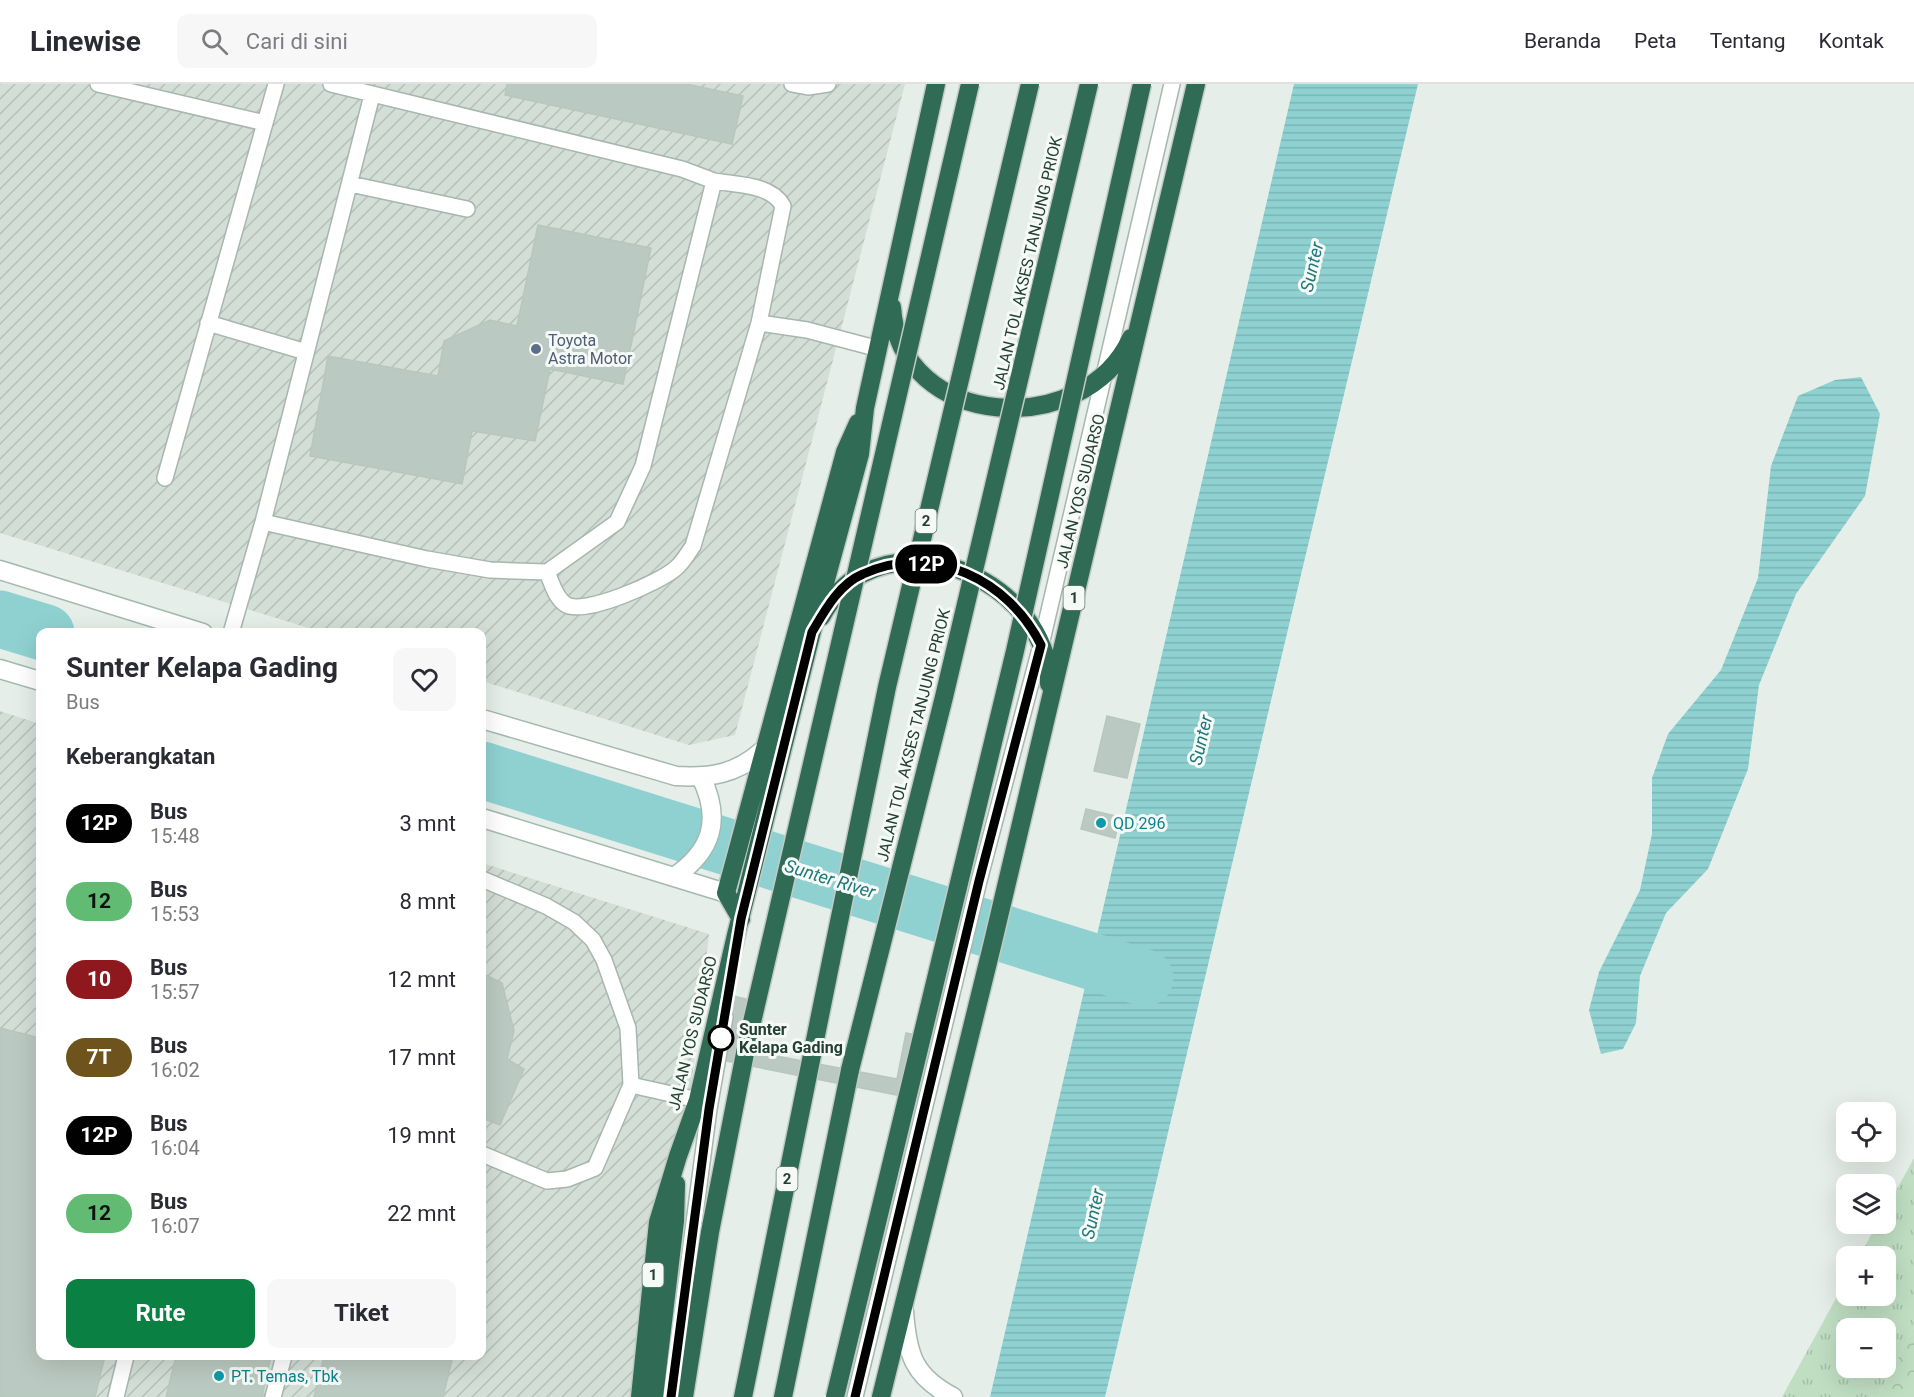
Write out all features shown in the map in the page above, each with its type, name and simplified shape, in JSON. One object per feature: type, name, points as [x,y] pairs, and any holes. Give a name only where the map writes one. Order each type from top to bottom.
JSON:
[{"type":"highway","name":"JALAN YOS SUDARSO","points":[[640,1397],[658,1222],[698,1100],[812,632],[861,454],[865,408],[892,294],[936,84]]},
{"type":"highway","points":[[684,1397],[710,1232],[746,1048],[970,84]]},
{"type":"highway","name":"JALAN TOL AKSES TANJUNG PRIOK","points":[[742,1397],[887,687],[1030,84]]},
{"type":"highway","name":"JALAN TOL AKSES TANJUNG PRIOK","points":[[783,1397],[850,1070],[944,697],[1089,84]]},
{"type":"highway","points":[[835,1397],[1015,651],[1142,84]]},
{"type":"highway","name":"JALAN YOS SUDARSO","points":[[881,1397],[992,946],[1144,312],[1196,84]]},
{"type":"highway","points":[[892,294],[893,321],[907,359],[945,391],[993,408],[1018,409],[1068,398],[1102,376],[1126,351],[1144,312]]},
{"type":"highway","name":"JALAN YOS SUDARSO","points":[[726,893],[762,750],[845,452],[865,408]]},
{"type":"highway","points":[[812,632],[827,607],[843,588],[862,574],[885,566],[910,563],[935,564],[983,580],[1004,595],[1022,613],[1041,645],[1049,678],[1049,703]]},
{"type":"highway","points":[[726,893],[741,919]]},
{"type":"highway","name":"JALAN YOS SUDARSO","points":[[654,1397],[675,1221],[678,1156]]},
{"type":"main road","points":[[0,570],[187,628]]},
{"type":"main road","points":[[0,669],[36,680]]},
{"type":"main road","points":[[486,720],[676,776],[701,777],[731,772],[748,764],[762,750]]},
{"type":"main road","points":[[674,878],[691,866],[703,853],[709,833],[712,813],[701,777]]},
{"type":"main road","points":[[486,819],[726,893]]},
{"type":"main road","points":[[904,1300],[906,1338],[916,1368],[932,1385],[953,1397]]},
{"type":"lane","points":[[98,84],[265,123]]},
{"type":"lane","points":[[165,478],[276,84]]},
{"type":"lane","points":[[331,84],[682,170],[714,181],[770,192],[778,197],[783,206],[759,323],[693,546],[677,568],[653,582],[581,609],[566,606],[557,595],[547,572]]},
{"type":"lane","points":[[792,84],[808,87],[828,84]]},
{"type":"lane","points":[[855,1397],[965,937],[1041,645],[1172,84]]},
{"type":"lane","points":[[232,628],[372,95]]},
{"type":"lane","points":[[262,522],[459,565],[490,570],[547,572],[617,522],[643,466],[714,181]]},
{"type":"lane","points":[[350,184],[467,209]]},
{"type":"lane","points":[[208,323],[306,352]]},
{"type":"lane","points":[[759,323],[807,330],[879,349]]},
{"type":"lane","points":[[486,881],[546,906],[574,922],[593,940],[604,960],[628,1028],[631,1084],[595,1168],[567,1179],[547,1181],[486,1156]]},
{"type":"lane","points":[[671,1397],[709,1109],[741,919]]},
{"type":"lane","points":[[631,1084],[698,1100]]},
{"type":"lane","points":[[116,1397],[125,1360]]},
{"type":"lane","points":[[273,1397],[283,1360]]},
{"type":"shaded area","points":[[0,84],[905,84],[735,735],[689,745],[486,682],[486,628],[309,628],[0,533]]},
{"type":"shaded area","points":[[0,711],[36,723],[36,1360],[486,1360],[486,864],[709,934],[655,1397],[0,1397]]},
{"type":"green space","points":[[1914,1158],[1914,1327],[1896,1362],[1896,1318],[1836,1318],[1836,1378],[1888,1378],[1878,1397],[1782,1397],[1836,1298],[1836,1306],[1896,1306],[1896,1246],[1865,1246],[1872,1234],[1896,1234],[1896,1191]]},
{"type":"green space","points":[[1914,1327],[1914,1397],[1878,1397],[1888,1378],[1896,1378],[1896,1362]]},
{"type":"water","name":"Sunter","points":[[1294,84],[1418,84],[1105,1397],[990,1397]]},
{"type":"water","points":[[1861,377],[1880,414],[1865,496],[1796,594],[1759,685],[1748,769],[1708,869],[1666,913],[1640,976],[1636,1023],[1623,1049],[1601,1054],[1589,1010],[1599,972],[1640,890],[1652,834],[1652,778],[1668,734],[1721,670],[1758,578],[1771,466],[1798,396],[1835,380]]},
{"type":"building","points":[[507,84],[686,84],[743,96],[732,144],[505,95]]},
{"type":"building","name":"Toyota Astra Motor","points":[[538,225],[651,248],[623,384],[550,369],[535,441],[472,431],[462,484],[310,456],[328,356],[438,376],[444,341],[490,320],[517,326]]},
{"type":"building","points":[[1107,716],[1140,724],[1127,778],[1094,771]]},
{"type":"building","name":"QD 296","points":[[1086,809],[1120,817],[1115,838],[1081,829]]},
{"type":"building","points":[[486,975],[502,983],[514,1031],[507,1059],[524,1069],[500,1125],[486,1120]]},
{"type":"building","points":[[733,996],[750,1000],[740,1049],[897,1079],[906,1033],[930,1038],[917,1099],[721,1060]]},
{"type":"building","points":[[0,1028],[36,1037],[36,1360],[104,1360],[95,1397],[0,1397]]},
{"type":"building","name":"PT. Temas, Tbk","points":[[175,1360],[270,1360],[262,1397],[166,1397]]},
{"type":"building","points":[[323,1360],[452,1360],[443,1397],[314,1397]]},
{"type":"waterway","name":"Sunter River","points":[[0,619],[36,630]]},
{"type":"waterway","name":"Sunter River","points":[[486,771],[1145,978]]},
{"type":"bus line","name":"12P","points":[[671,1397],[709,1109],[741,919],[812,632],[835,597],[862,574],[885,566],[910,563],[935,564],[960,570],[983,580],[1004,595],[1022,613],[1041,645],[979,881],[855,1397]]},
{"type":"place","name":"Toyota Astra Motor","points":[[536,349]]},
{"type":"place","name":"QD 296","points":[[1101,823]]},
{"type":"place","name":"Sunter Kelapa Gading","points":[[721,1038]]},
{"type":"place","name":"PT. Temas, Tbk","points":[[219,1376]]}]
